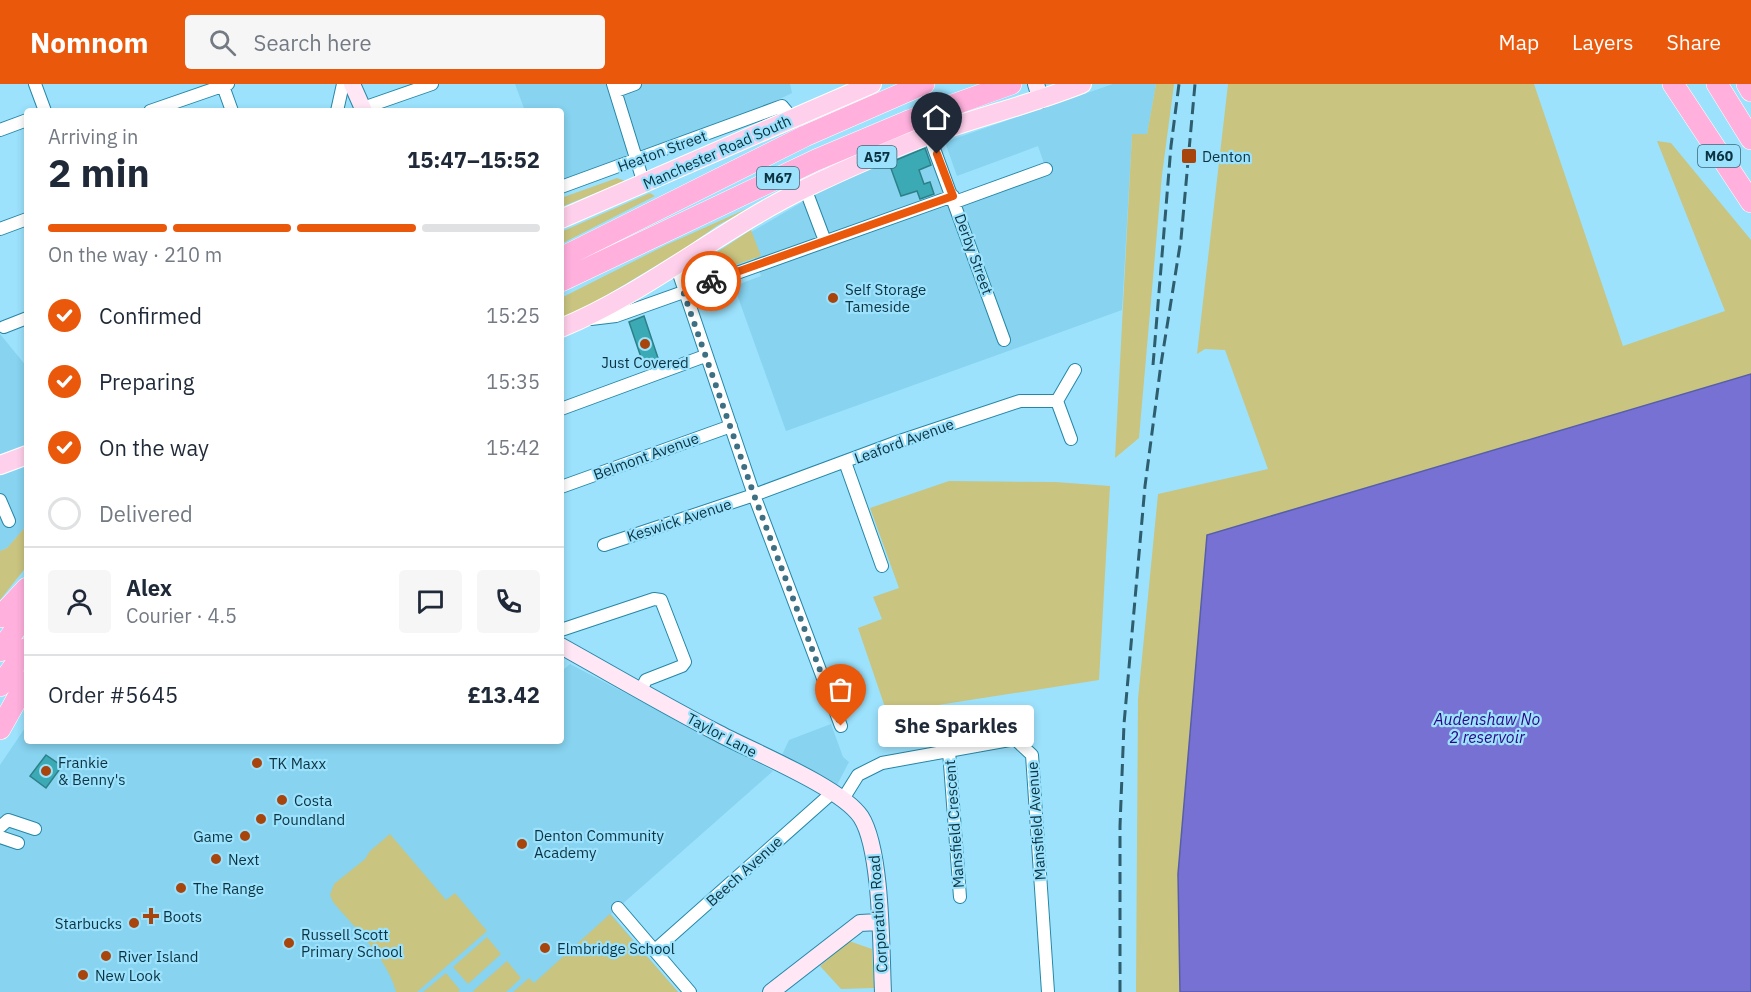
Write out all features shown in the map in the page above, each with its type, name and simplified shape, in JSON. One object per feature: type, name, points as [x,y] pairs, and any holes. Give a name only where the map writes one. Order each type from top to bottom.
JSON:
[{"type":"highway","name":"M67","points":[[564,256],[805,136],[924,84]]},
{"type":"highway","name":"M60","points":[[1671,84],[1751,201]]},
{"type":"highway","name":"M60","points":[[1717,84],[1751,138]]},
{"type":"highway","points":[[1747,84],[1751,91]]},
{"type":"highway","name":"M67","points":[[564,280],[816,160],[911,120],[1005,86]]},
{"type":"highway","points":[[0,616],[24,591]]},
{"type":"highway","points":[[0,651],[24,617]]},
{"type":"highway","points":[[0,686],[24,652]]},
{"type":"highway","points":[[0,729],[24,686]]},
{"type":"main road","name":"Manchester Road South","points":[[564,218],[872,84]]},
{"type":"main road","name":"A57","points":[[564,327],[583,319],[805,188],[929,135],[1039,92],[1082,84]]},
{"type":"main road","points":[[0,464],[24,456]]},
{"type":"street","points":[[35,84],[44,108]]},
{"type":"street","points":[[338,108],[343,84]]},
{"type":"street","points":[[352,84],[363,108]]},
{"type":"street","points":[[369,108],[432,84]]},
{"type":"street","points":[[635,84],[615,88],[644,184]]},
{"type":"street","points":[[161,108],[226,85],[231,108]]},
{"type":"street","name":"Heaton Street","points":[[564,186],[782,106],[792,118]]},
{"type":"street","points":[[0,130],[24,121]]},
{"type":"street","name":"Derby Street","points":[[929,135],[1004,340]]},
{"type":"street","points":[[583,319],[616,316],[825,241],[1046,169]]},
{"type":"street","points":[[805,188],[825,241]]},
{"type":"street","points":[[0,229],[24,220]]},
{"type":"street","points":[[676,265],[754,495],[841,726]]},
{"type":"street","points":[[4,327],[24,319]]},
{"type":"street","points":[[564,408],[705,356]]},
{"type":"street","points":[[1071,439],[1057,401],[1075,370]]},
{"type":"street","name":"Leaford Avenue","points":[[754,495],[894,443],[1020,401],[1057,401]]},
{"type":"street","name":"Belmont Avenue","points":[[564,486],[731,426]]},
{"type":"street","points":[[845,462],[882,566]]},
{"type":"street","name":"Keswick Avenue","points":[[604,545],[754,495]]},
{"type":"street","points":[[0,500],[9,520]]},
{"type":"street","points":[[564,629],[654,599],[661,600],[685,662],[681,666],[646,680],[641,690]]},
{"type":"street","name":"Taylor Lane","points":[[564,648],[679,712],[838,796],[861,818],[870,836]]},
{"type":"street","name":"Mansfield Avenue","points":[[838,796],[866,770],[900,759],[1015,739],[1032,755],[1048,992]]},
{"type":"street","name":"Mansfield Crescent","points":[[949,751],[960,897]]},
{"type":"street","name":"Beech Avenue","points":[[655,950],[838,796]]},
{"type":"street","points":[[4,823],[35,829]]},
{"type":"street","name":"Corporation Road","points":[[870,836],[874,856],[883,992]]},
{"type":"street","points":[[0,837],[18,843]]},
{"type":"street","points":[[618,908],[690,992]]},
{"type":"street","points":[[771,992],[860,923],[879,922]]},
{"type":"shaded area","points":[[515,84],[790,84],[792,93],[750,114],[564,183],[564,108],[524,108]]},
{"type":"shaded area","points":[[1113,84],[1156,84],[1147,134],[1132,134],[1122,310],[786,431],[734,286],[761,276],[746,235],[845,177],[930,144],[952,209],[1048,175],[1038,146],[957,176],[945,142]]},
{"type":"shaded area","points":[[1156,84],[1174,84],[1162,175],[1139,438],[1115,458],[1132,134],[1147,134]]},
{"type":"shaded area","points":[[1228,84],[1534,84],[1623,346],[1725,311],[1657,141],[1671,143],[1751,240],[1751,374],[1207,535],[1178,874],[1180,992],[1136,992],[1138,699],[1158,494],[1268,469],[1225,350],[1205,349],[1197,354]]},
{"type":"shaded area","points":[[617,178],[625,181],[564,206],[564,197]]},
{"type":"shaded area","points":[[650,193],[655,196],[564,242],[564,231]]},
{"type":"shaded area","points":[[764,201],[718,225],[684,249],[592,304],[564,317],[564,296],[666,245]]},
{"type":"shaded area","points":[[751,230],[761,256],[701,277],[696,266]]},
{"type":"shaded area","points":[[0,334],[24,363],[24,447],[0,457]]},
{"type":"shaded area","points":[[24,467],[24,528],[7,548],[0,551],[0,476]]},
{"type":"shaded area","points":[[949,481],[1055,482],[1110,486],[1099,680],[887,713],[858,628],[882,619],[873,597],[899,588],[870,508]]},
{"type":"shaded area","points":[[24,528],[24,570],[0,600],[0,551],[7,548]]},
{"type":"shaded area","points":[[570,664],[773,771],[611,914],[678,992],[0,992],[0,765],[24,729],[24,744],[564,744],[564,669]]},
{"type":"shaded area","points":[[831,724],[843,757],[849,762],[837,785],[781,757],[789,740]]},
{"type":"shaded area","points":[[390,834],[446,900],[455,893],[487,931],[417,992],[396,992],[378,956],[333,902],[330,895],[334,884],[365,859],[370,851]]},
{"type":"shaded area","points":[[610,914],[678,992],[513,992],[529,978],[534,983]]},
{"type":"shaded area","points":[[487,937],[501,954],[468,984],[453,967]]},
{"type":"shaded area","points":[[849,941],[872,949],[874,988],[841,989],[820,966]]},
{"type":"shaded area","points":[[507,961],[521,978],[506,992],[473,991]]},
{"type":"shaded area","points":[[446,973],[460,990],[458,992],[423,992]]},
{"type":"water","name":"Audenshaw No 2 reservoir","points":[[1751,374],[1751,992],[1180,992],[1178,874],[1207,535]]},
{"type":"building","points":[[925,148],[931,165],[919,170],[924,184],[930,182],[934,194],[920,199],[917,191],[901,196],[889,163]]},
{"type":"building","name":"Just Covered","points":[[644,316],[660,364],[645,369],[629,322]]},
{"type":"building","name":"Frankie & Benny's","points":[[46,755],[62,766],[46,788],[30,776]]},
{"type":"railway","points":[[1153,365],[1171,146],[1179,84]]},
{"type":"railway","points":[[1120,992],[1120,826],[1124,724],[1145,486],[1181,239],[1195,84]]},
{"type":"way so far","points":[[711,281],[683,291],[754,495],[841,726]]},
{"type":"place","name":"Denton","points":[[1189,156]]},
{"type":"place","name":"Self Storage Tameside","points":[[833,298]]},
{"type":"place","name":"Just Covered","points":[[645,344]]},
{"type":"place","name":"She Sparkles","points":[[841,726]]},
{"type":"place","name":"TK Maxx","points":[[257,763]]},
{"type":"place","name":"Frankie & Benny's","points":[[46,771]]},
{"type":"place","name":"Costa","points":[[282,800]]},
{"type":"place","name":"Poundland","points":[[261,819]]},
{"type":"place","name":"Game","points":[[245,836]]},
{"type":"place","name":"Denton Community Academy","points":[[522,844]]},
{"type":"place","name":"Next","points":[[216,859]]},
{"type":"place","name":"The Range","points":[[181,888]]},
{"type":"place","name":"Boots","points":[[151,916]]},
{"type":"place","name":"Starbucks","points":[[134,923]]},
{"type":"place","name":"Russell Scott Primary School","points":[[289,943]]},
{"type":"place","name":"Elmbridge School","points":[[545,948]]},
{"type":"place","name":"River Island","points":[[106,956]]},
{"type":"place","name":"New Look","points":[[83,975]]},
{"type":"route","points":[[711,281],[953,196],[937,154]]}]
